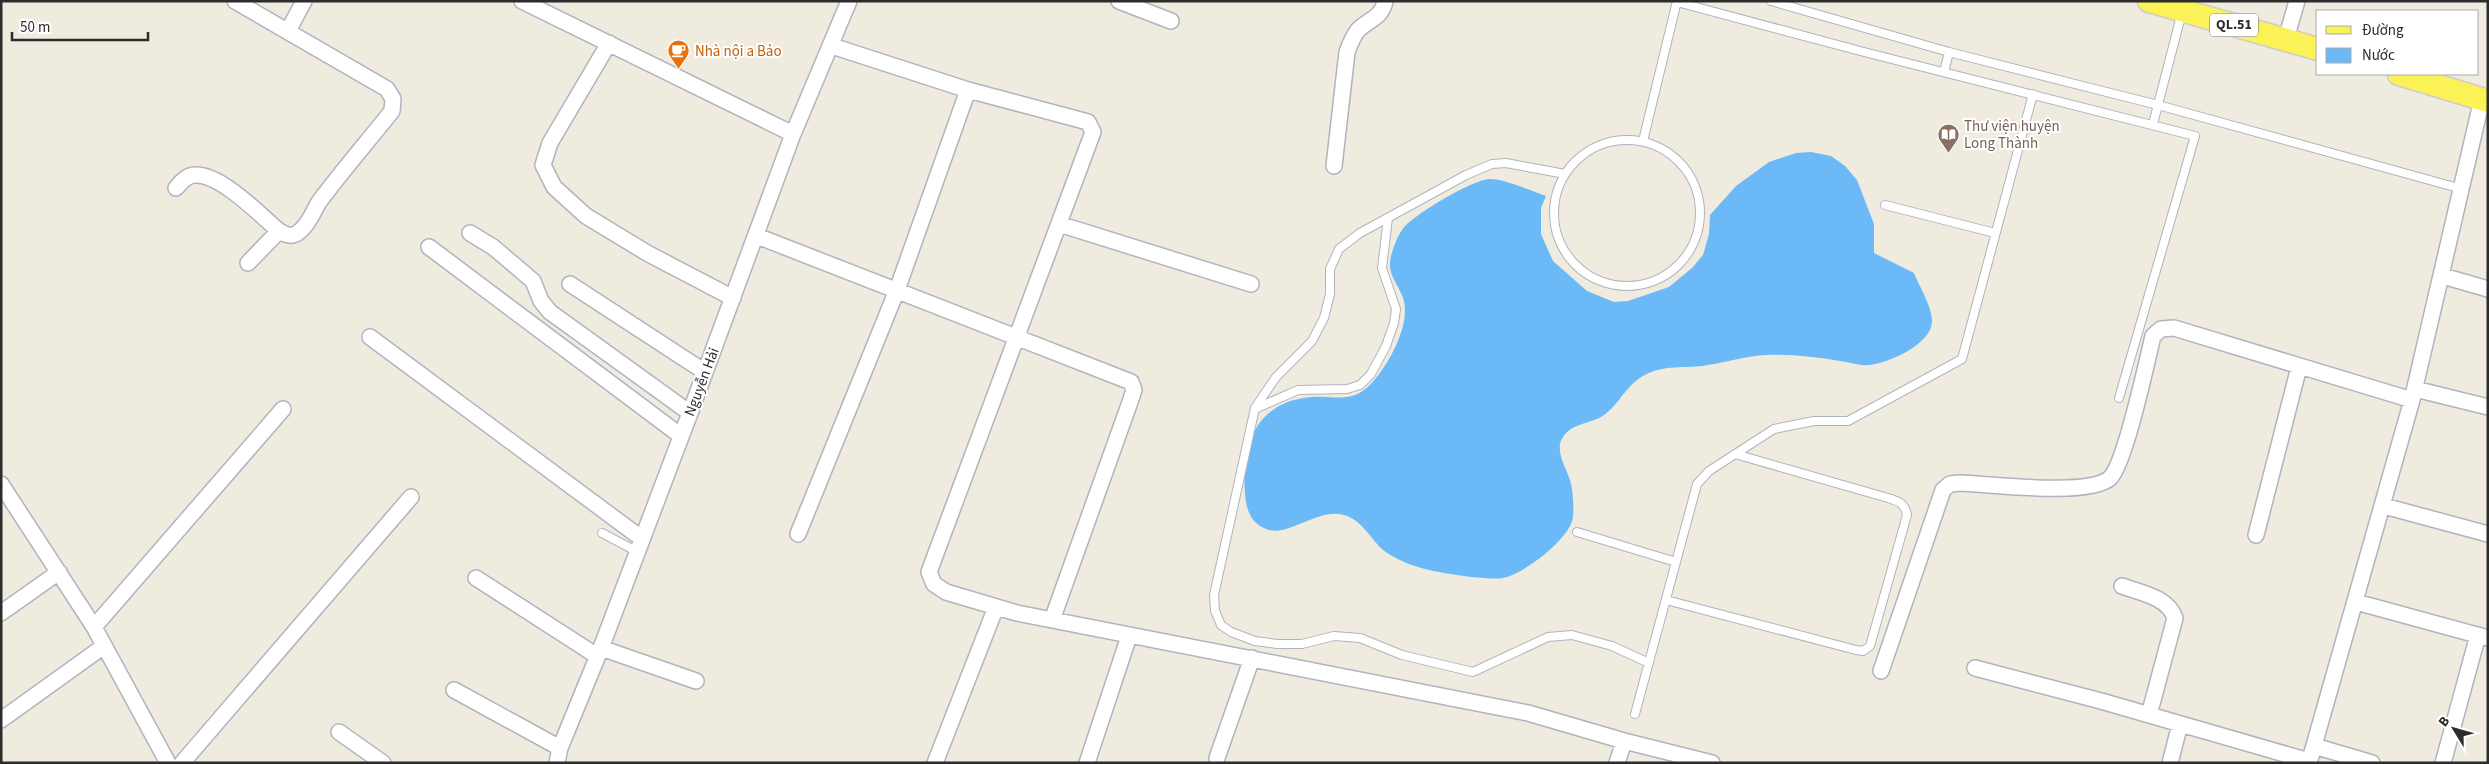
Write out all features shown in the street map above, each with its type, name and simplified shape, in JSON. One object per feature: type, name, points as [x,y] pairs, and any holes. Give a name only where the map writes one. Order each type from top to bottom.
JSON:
[{"type":"main road","name":"QL.51","points":[[2149,1],[2316,48]]},
{"type":"main road","points":[[2403,75],[2485,100]]},
{"type":"street","points":[[176,188],[183,180],[194,175],[207,177],[228,188],[279,231],[286,235],[292,235],[302,228],[319,203],[392,111],[393,99],[387,89],[235,1]]},
{"type":"street","points":[[288,31],[304,1]]},
{"type":"street","points":[[522,1],[793,134]]},
{"type":"street","name":"Nguyễn Hải","points":[[556,763],[560,748],[599,652],[734,298],[793,134],[832,46],[849,1]]},
{"type":"street","points":[[1119,1],[1171,21]]},
{"type":"street","points":[[1334,166],[1347,52],[1352,38],[1359,29],[1377,17],[1384,8],[1385,1]]},
{"type":"street","points":[[2286,39],[2296,1]]},
{"type":"street","points":[[609,43],[550,143],[542,165],[554,187],[586,216],[647,253],[734,298]]},
{"type":"street","points":[[832,46],[968,90],[1088,122],[1092,126],[1093,132],[929,572],[934,584],[946,592],[996,607],[1052,620],[1528,713],[1624,741],[1712,763]]},
{"type":"street","points":[[798,534],[897,290],[968,90]]},
{"type":"street","points":[[1975,668],[2150,715],[2309,762],[2384,506],[2485,100]]},
{"type":"street","points":[[1058,224],[1251,284]]},
{"type":"street","points":[[248,263],[279,231]]},
{"type":"street","points":[[470,232],[508,259],[533,281],[541,301],[550,312],[690,412]]},
{"type":"street","points":[[757,236],[1124,378],[1134,386],[1130,402],[1052,620]]},
{"type":"street","points":[[429,247],[681,436]]},
{"type":"street","points":[[2442,276],[2488,289]]},
{"type":"street","points":[[570,284],[705,372]]},
{"type":"street","points":[[1881,671],[1943,490],[1950,484],[1960,483],[2076,488],[2099,484],[2111,477],[2119,463],[2130,428],[2153,336],[2161,329],[2174,328],[2300,367],[2413,395],[2488,407]]},
{"type":"street","points":[[370,337],[639,544]]},
{"type":"street","points":[[2256,536],[2300,367]]},
{"type":"street","points":[[94,627],[283,409]]},
{"type":"street","points":[[1,484],[94,627],[168,763]]},
{"type":"street","points":[[182,763],[411,497]]},
{"type":"street","points":[[2384,506],[2488,534]]},
{"type":"street","points":[[1,613],[59,572]]},
{"type":"street","points":[[476,578],[599,652],[696,682]]},
{"type":"street","points":[[2122,586],[2165,603],[2175,618],[2150,715]]},
{"type":"street","points":[[2356,602],[2483,637],[2443,763]]},
{"type":"street","points":[[935,763],[996,607]]},
{"type":"street","points":[[1087,763],[1129,636]]},
{"type":"street","points":[[1,720],[104,646]]},
{"type":"street","points":[[1217,758],[1252,658]]},
{"type":"street","points":[[454,690],[560,748]]},
{"type":"street","points":[[2170,763],[2180,724]]},
{"type":"street","points":[[339,732],[383,763]]},
{"type":"street","points":[[1618,763],[1624,741]]},
{"type":"street","points":[[2314,746],[2372,763]]},
{"type":"lane","points":[[1643,141],[1677,1],[2195,136],[2119,398]]},
{"type":"lane","points":[[1776,2],[1949,52],[2158,105],[2462,188]]},
{"type":"lane","points":[[2153,124],[2182,10]]},
{"type":"lane","points":[[1944,72],[1949,52]]},
{"type":"lane","points":[[1635,714],[1697,484],[1709,471],[1774,429],[1814,421],[1848,421],[1962,359],[2033,94]]},
{"type":"lane","points":[[1620,140],[1643,141],[1665,150],[1684,166],[1696,188],[1701,212],[1697,236],[1685,258],[1667,275],[1644,285],[1620,286],[1596,280],[1575,266],[1561,246],[1554,222],[1556,197],[1565,174],[1580,157],[1599,146],[1620,140]]},
{"type":"lane","points":[[1565,174],[1506,163],[1492,164],[1466,175],[1360,233],[1339,249],[1330,269],[1330,294],[1320,326],[1312,341],[1276,377],[1255,408],[1214,594],[1215,610],[1221,625],[1231,632],[1255,641],[1277,644],[1302,644],[1334,636],[1360,638],[1402,655],[1473,672],[1548,637],[1572,635],[1612,646],[1649,662]]},
{"type":"lane","points":[[1885,205],[1995,233]]},
{"type":"lane","points":[[1255,408],[1298,390],[1347,389],[1360,385],[1371,374],[1386,346],[1394,324],[1396,309],[1382,268],[1388,218]]},
{"type":"lane","points":[[1666,600],[1856,650],[1863,651],[1870,646],[1907,514],[1906,509],[1902,504],[1893,499],[1735,454]]},
{"type":"lane","points":[[1577,532],[1676,562]]},
{"type":"lane","points":[[602,533],[639,544]]},
{"type":"water","points":[[1811,152],[1831,156],[1845,166],[1857,180],[1874,224],[1874,253],[1914,273],[1928,303],[1932,321],[1925,337],[1908,351],[1887,361],[1869,365],[1803,356],[1766,355],[1708,365],[1666,368],[1643,376],[1631,385],[1607,413],[1570,429],[1563,437],[1560,453],[1570,480],[1573,498],[1573,517],[1570,525],[1564,535],[1545,554],[1523,570],[1503,578],[1478,578],[1442,573],[1406,563],[1382,549],[1361,525],[1344,515],[1324,515],[1275,531],[1266,529],[1253,519],[1246,504],[1244,475],[1250,442],[1256,428],[1265,416],[1277,407],[1292,401],[1311,397],[1339,398],[1355,395],[1363,391],[1376,378],[1396,346],[1404,319],[1404,301],[1390,267],[1392,251],[1405,226],[1433,206],[1470,185],[1489,179],[1509,183],[1546,196],[1541,208],[1541,234],[1553,261],[1587,291],[1614,302],[1628,301],[1669,287],[1692,268],[1703,255],[1709,234],[1710,215],[1736,186],[1769,162],[1796,153]]},
{"type":"place","name":"Nhà nội a Bảo","points":[[679,70]]},
{"type":"place","name":"Thư viện huyện Long Thành","points":[[1948,154]]}]
